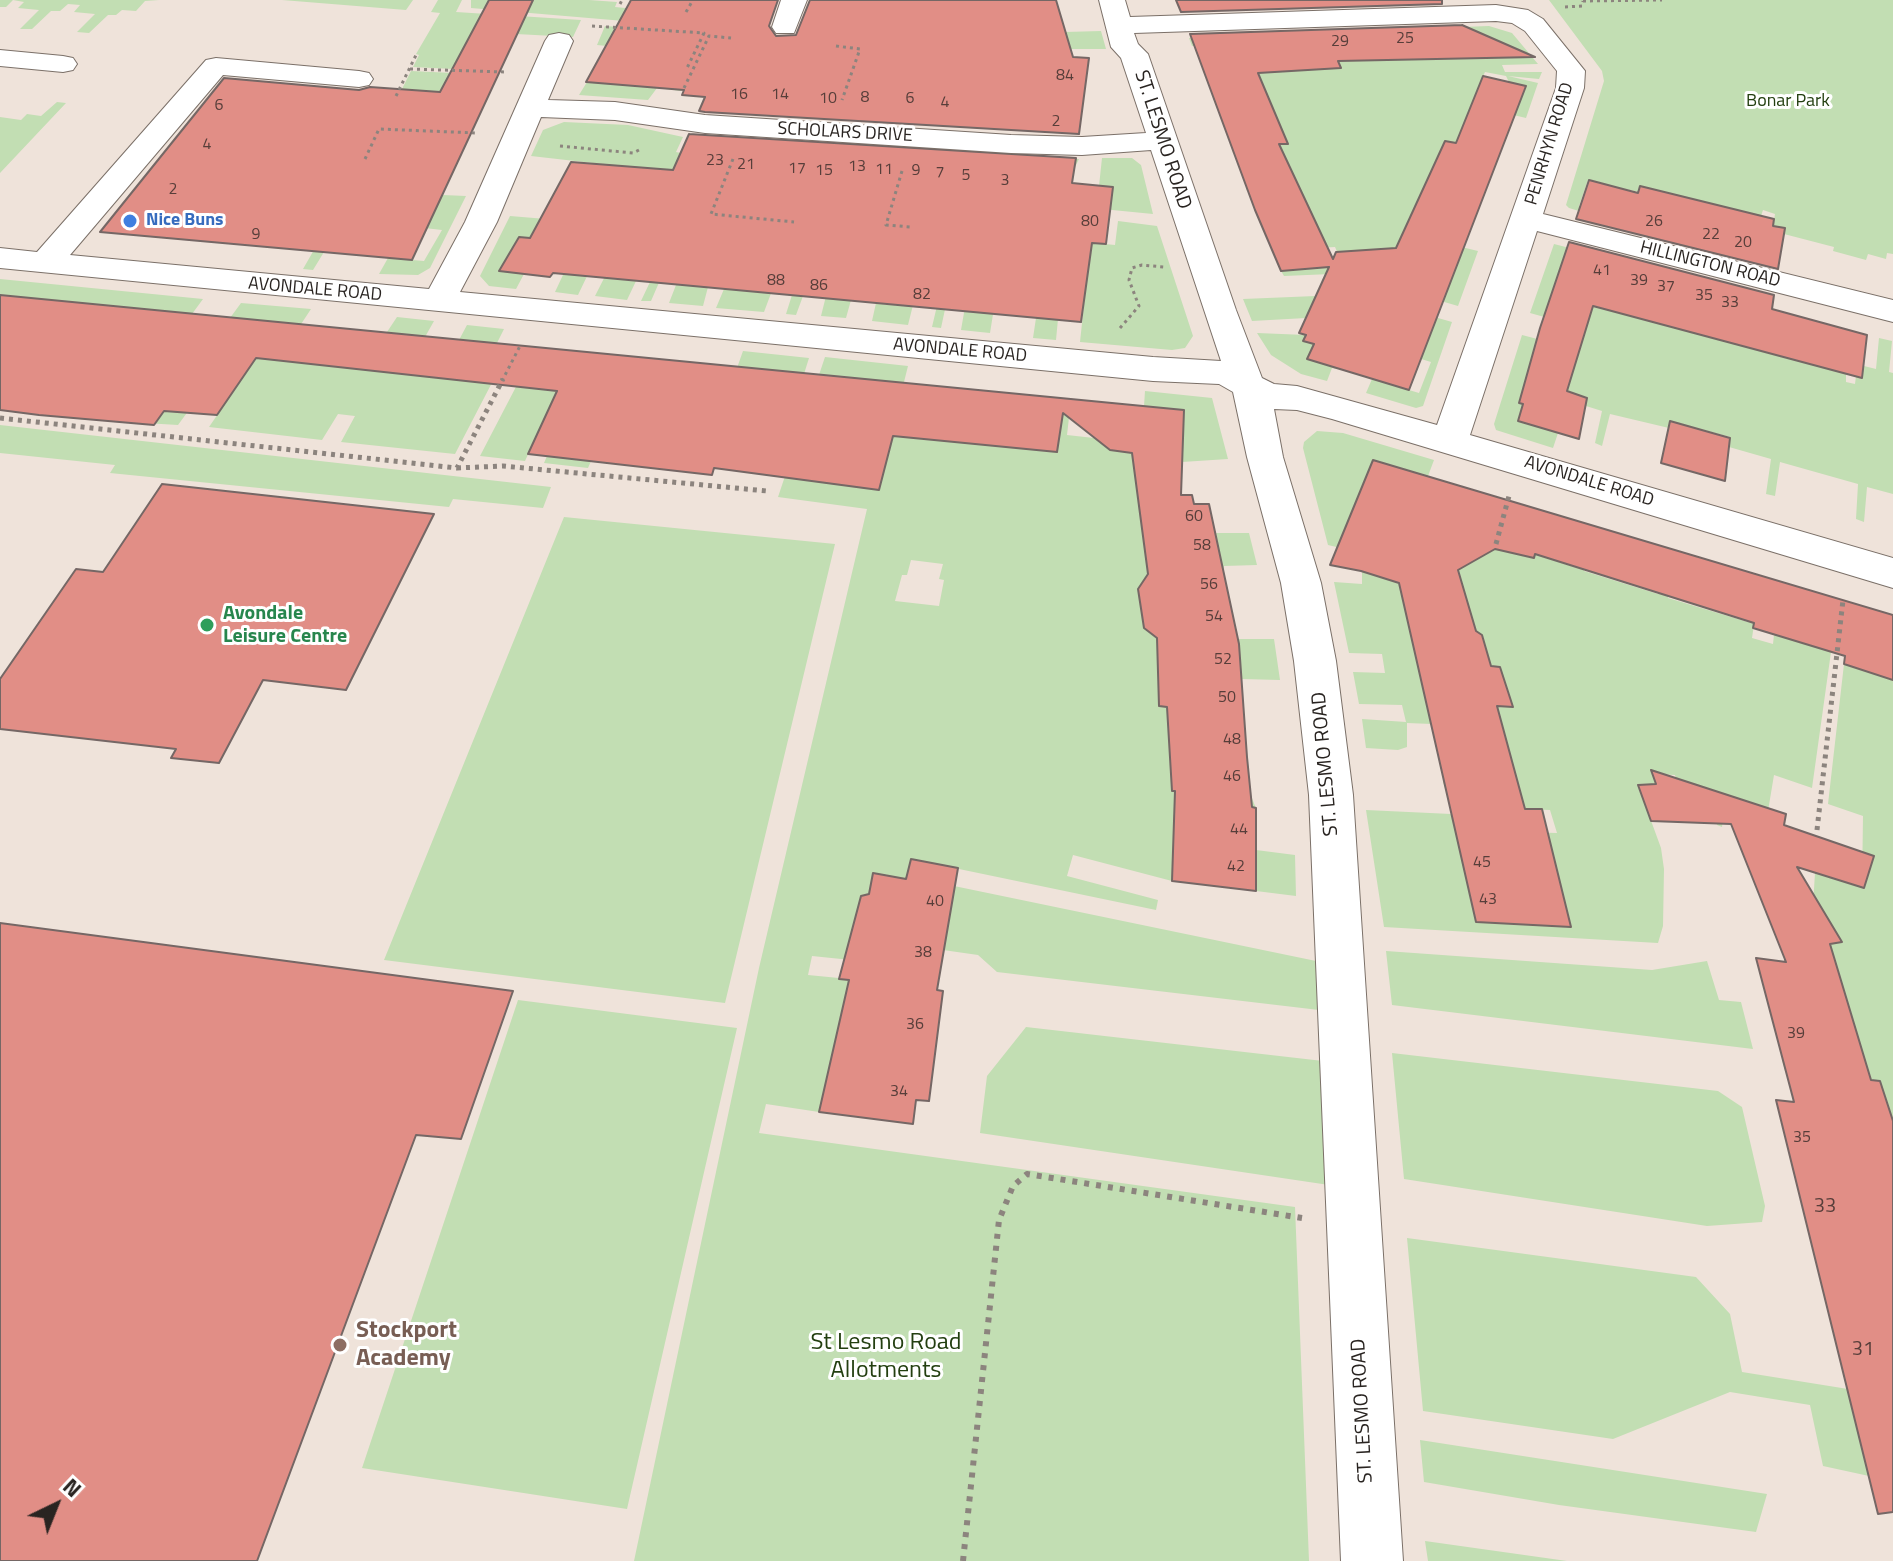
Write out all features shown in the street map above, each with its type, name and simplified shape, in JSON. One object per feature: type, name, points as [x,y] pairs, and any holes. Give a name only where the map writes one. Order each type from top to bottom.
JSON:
[{"type":"street","points":[[785,27],[794,0]]},
{"type":"street","name":"PENRHYN ROAD","points":[[1116,13],[1480,12],[1525,19],[1542,33],[1563,58],[1572,77],[1450,441]]},
{"type":"street","name":"ST. LESMO ROAD","points":[[1116,13],[1125,47],[1134,54],[1247,384],[1301,583],[1326,739],[1372,1561]]},
{"type":"street","points":[[439,301],[481,222],[559,41]]},
{"type":"street","points":[[0,58],[63,64]]},
{"type":"street","points":[[45,263],[216,66],[359,79]]},
{"type":"street","name":"SCHOLARS DRIVE","points":[[523,121],[615,111],[745,127],[1044,145],[1162,141]]},
{"type":"street","name":"HILLINGTON ROAD","points":[[1526,219],[1893,311]]},
{"type":"street","name":"AVONDALE ROAD","points":[[0,258],[538,311],[1226,373],[1267,396],[1309,401],[1893,573]]},
{"type":"path","points":[[686,12],[693,0]]},
{"type":"path","points":[[1583,1],[1662,0]]},
{"type":"path","points":[[591,26],[704,33],[687,68]]},
{"type":"path","points":[[665,118],[675,107],[709,36],[731,38]]},
{"type":"path","points":[[832,131],[860,49],[836,46]]},
{"type":"path","points":[[396,96],[416,55]]},
{"type":"path","points":[[410,69],[545,74]]},
{"type":"path","points":[[365,159],[379,129],[523,121]]},
{"type":"path","points":[[745,127],[711,214],[794,222]]},
{"type":"path","points":[[911,227],[886,225],[912,135]]},
{"type":"path","points":[[1108,364],[1111,341],[1127,316],[1139,306],[1129,280],[1132,268],[1142,265],[1205,268]]},
{"type":"path","points":[[457,468],[538,311]]},
{"type":"path","points":[[0,418],[457,468],[503,466],[767,491]]},
{"type":"path","points":[[1496,544],[1518,461]]},
{"type":"path","points":[[1817,830],[1847,559]]},
{"type":"path","points":[[963,1561],[999,1220],[1013,1186],[1027,1174],[1354,1227]]},
{"type":"green space","points":[[0,0],[13,0],[6,7],[0,7]]},
{"type":"green space","points":[[13,0],[159,0],[145,1],[136,11],[122,10],[116,15],[108,15],[89,33],[77,32],[95,14],[74,12],[80,5],[68,4],[60,11],[51,11],[32,29],[20,29],[39,10],[18,8],[24,2]]},
{"type":"green space","points":[[282,0],[413,0],[406,10]]},
{"type":"green space","points":[[438,0],[462,0],[456,12],[581,20],[573,37],[516,34],[453,69],[413,67],[419,55],[416,54],[440,13],[431,12]]},
{"type":"green space","points":[[471,0],[589,0],[617,2],[615,7],[688,14],[683,26],[471,8]]},
{"type":"green space","name":"Bonar Park","points":[[1549,0],[1893,0],[1893,254],[1887,253],[1886,259],[1868,254],[1866,260],[1833,251],[1834,247],[1784,234],[1785,228],[1773,226],[1775,214],[1763,210],[1761,216],[1624,189],[1612,221],[1569,208],[1566,205],[1604,81],[1602,71]],"holes":[[[1588,180],[1618,188],[1610,214],[1579,206]]]},
{"type":"green space","points":[[605,26],[702,33],[681,91],[657,88],[648,100],[579,95],[587,82],[635,85],[607,46],[597,45]]},
{"type":"green space","points":[[1489,26],[1512,33],[1538,64],[1502,65],[1505,72],[1542,72],[1539,79],[1508,76],[1538,83],[1526,118],[1472,105],[1458,144],[1445,141],[1441,149],[1427,220],[1410,216],[1406,225],[1426,231],[1445,243],[1478,251],[1458,306],[1410,292],[1403,308],[1452,322],[1423,406],[1416,408],[1366,393],[1372,379],[1419,393],[1431,362],[1352,338],[1337,369],[1332,368],[1327,381],[1301,374],[1271,355],[1257,333],[1306,335],[1314,344],[1307,359],[1329,366],[1306,318],[1252,321],[1243,299],[1364,294],[1331,274],[1284,276],[1281,271],[1343,265],[1335,247],[1318,248],[1264,232],[1262,228],[1307,225],[1299,188],[1247,191],[1246,188],[1289,185],[1277,150],[1233,153],[1232,149],[1288,143],[1282,130],[1269,131],[1259,74],[1248,42],[1192,46],[1189,38],[1293,34],[1320,60],[1324,69],[1341,68],[1338,60],[1420,57],[1423,60],[1438,60],[1435,28]],"holes":[[[1485,72],[1506,76],[1509,82],[1526,86],[1517,109],[1497,104],[1478,88]]]},
{"type":"green space","points":[[1101,31],[1106,49],[1069,49],[1065,32]]},
{"type":"green space","points":[[411,71],[453,73],[432,113],[398,97]]},
{"type":"green space","points":[[57,102],[66,103],[0,173],[0,117],[21,120],[27,114],[41,116]]},
{"type":"green space","points":[[564,122],[628,125],[683,137],[676,152],[681,153],[1079,159],[1075,167],[1025,164],[1110,208],[1113,188],[1099,186],[1102,158],[1132,158],[1141,165],[1153,214],[1102,209],[1066,240],[1115,245],[1118,221],[1157,226],[1193,336],[1185,348],[1172,350],[1080,342],[1086,286],[1058,319],[1056,340],[1033,338],[1036,318],[999,277],[990,333],[961,330],[965,307],[953,272],[941,328],[932,327],[945,272],[914,301],[908,325],[872,321],[876,303],[889,305],[899,268],[861,264],[846,318],[821,316],[827,292],[803,296],[796,315],[786,314],[792,295],[773,288],[764,312],[716,308],[724,289],[746,291],[759,256],[708,287],[703,306],[669,303],[676,285],[684,286],[687,280],[674,248],[651,301],[641,301],[666,248],[613,279],[636,281],[627,300],[595,296],[622,243],[589,272],[578,295],[555,292],[570,260],[568,241],[518,237],[500,271],[524,274],[516,289],[489,286],[480,276],[510,216],[558,220],[619,166],[531,156],[543,130]]},
{"type":"green space","points":[[349,189],[466,196],[430,268],[418,275],[379,274],[388,258],[424,261],[442,230],[407,226],[324,252],[313,270],[303,269]]},
{"type":"green space","points":[[1554,244],[1593,254],[1564,256],[1555,284],[1764,340],[1763,352],[1791,359],[1811,320],[1824,323],[1821,354],[1846,373],[1846,382],[1855,384],[1856,376],[1862,377],[1864,366],[1876,369],[1879,338],[1892,341],[1889,372],[1893,373],[1893,494],[1867,487],[1864,522],[1856,519],[1858,484],[1780,462],[1775,496],[1766,494],[1771,459],[1729,447],[1730,437],[1696,428],[1688,470],[1690,427],[1671,421],[1669,428],[1610,414],[1602,446],[1595,443],[1602,411],[1586,406],[1587,397],[1568,392],[1530,368],[1519,403],[1523,404],[1518,421],[1558,433],[1553,448],[1496,430],[1494,424],[1522,335],[1580,350],[1583,340],[1570,336],[1573,325],[1530,313]]},
{"type":"green space","points":[[0,279],[203,299],[192,314],[230,318],[241,303],[311,309],[280,356],[387,332],[397,317],[434,321],[425,337],[459,340],[467,325],[504,329],[496,345],[497,373],[455,454],[341,442],[355,416],[338,414],[322,440],[209,427],[231,395],[203,391],[178,425],[39,415],[16,297],[0,295]],"holes":[[[92,304],[152,311],[69,334]]]},
{"type":"green space","points":[[568,351],[604,431],[588,468],[544,463],[556,435],[538,433],[525,461],[480,456],[519,381],[537,389],[551,390]]},
{"type":"green space","points":[[743,351],[809,358],[804,374],[737,368]]},
{"type":"green space","name":"St Lesmo Road Allotments","points":[[825,357],[908,366],[895,418],[1022,448],[1057,452],[1065,400],[1071,400],[1067,435],[1103,439],[1103,445],[1119,451],[1144,406],[1145,391],[1212,398],[1228,459],[1182,462],[1184,411],[1148,407],[1171,496],[1221,563],[1216,533],[1249,533],[1257,565],[1224,566],[1224,570],[1166,570],[1238,639],[1274,639],[1280,680],[1242,679],[1238,643],[1158,676],[1160,706],[1181,707],[1182,710],[1244,712],[1243,717],[1184,774],[1171,773],[1172,790],[1251,796],[1256,808],[1188,801],[1173,861],[1172,881],[1073,855],[1067,876],[1158,900],[1156,910],[911,859],[906,879],[874,874],[869,894],[861,896],[849,980],[819,1112],[766,1104],[759,1133],[1295,1207],[1309,1561],[634,1561],[759,968],[867,509],[778,497]],"holes":[[[911,560],[943,564],[939,579],[944,580],[939,606],[895,601],[902,575],[907,575]],[[812,956],[851,960],[849,979],[808,975]]]},
{"type":"green space","points":[[0,425],[551,487],[543,508],[453,499],[449,507],[110,473],[115,465],[0,453]]},
{"type":"green space","points":[[1317,431],[1343,433],[1434,460],[1428,476],[1432,478],[1418,516],[1487,547],[1533,558],[1535,554],[1574,567],[1585,524],[1595,527],[1584,571],[1658,594],[1667,549],[1676,551],[1668,598],[1748,622],[1754,574],[1761,576],[1752,638],[1773,644],[1775,625],[1831,652],[1812,788],[1774,775],[1768,811],[1726,797],[1722,827],[1717,825],[1720,793],[1678,790],[1675,775],[1653,774],[1656,784],[1638,785],[1661,848],[1664,869],[1663,926],[1658,943],[1384,927],[1366,810],[1451,814],[1457,830],[1557,833],[1550,810],[1525,809],[1520,791],[1445,788],[1443,782],[1488,783],[1514,772],[1497,706],[1507,690],[1432,724],[1407,723],[1407,747],[1398,750],[1366,748],[1362,719],[1406,722],[1402,705],[1359,704],[1353,672],[1385,673],[1382,654],[1349,653],[1334,582],[1362,584],[1362,553],[1328,545],[1304,442]],"holes":[[[1373,460],[1424,476],[1376,486],[1364,482]],[[1469,609],[1476,631],[1482,636],[1491,667],[1413,646]],[[1548,904],[1566,905],[1571,926],[1476,922]]]},
{"type":"green space","points":[[564,517],[835,544],[725,1003],[384,960]]},
{"type":"green space","points":[[1844,664],[1893,680],[1893,1150],[1880,1081],[1785,1071],[1782,1060],[1867,1070],[1794,949],[1842,942],[1821,908],[1813,905],[1815,873],[1862,887],[1863,816],[1828,804]]},
{"type":"green space","points":[[1256,850],[1295,855],[1296,896],[1256,891]]},
{"type":"green space","points":[[954,886],[1316,961],[1319,1010],[997,972],[978,955],[943,950]]},
{"type":"green space","points":[[1386,951],[1652,970],[1707,961],[1719,1000],[1741,1002],[1753,1049],[1392,1005]]},
{"type":"green space","points":[[518,1000],[737,1028],[627,1509],[362,1468]]},
{"type":"green space","points":[[1026,1027],[1323,1061],[1329,1185],[980,1133],[987,1076]]},
{"type":"green space","points":[[1392,1053],[1718,1091],[1742,1107],[1765,1206],[1762,1222],[1707,1226],[1404,1179]]},
{"type":"green space","points":[[1407,1238],[1696,1277],[1730,1314],[1742,1372],[1848,1389],[1869,1476],[1823,1466],[1810,1405],[1730,1392],[1613,1439],[1423,1411]]},
{"type":"green space","points":[[1420,1440],[1767,1494],[1756,1532],[1559,1505],[1424,1482]]},
{"type":"green space","points":[[1425,1541],[1567,1561],[1428,1561]]},
{"type":"building","points":[[489,0],[533,0],[412,260],[100,232],[224,78],[359,90],[370,87],[440,92]]},
{"type":"building","points":[[631,0],[778,0],[769,26],[776,36],[796,35],[810,0],[1056,0],[1073,57],[1089,58],[1079,134],[705,112],[699,111],[705,97],[682,95],[684,90],[586,82]]},
{"type":"building","points":[[1176,0],[1442,0],[1442,4],[1181,12]]},
{"type":"building","points":[[1462,25],[1535,57],[1338,61],[1341,68],[1258,73],[1288,144],[1279,144],[1333,259],[1336,252],[1396,248],[1445,141],[1456,143],[1483,76],[1526,86],[1409,390],[1307,359],[1314,344],[1303,341],[1306,335],[1299,333],[1329,267],[1281,271],[1255,210],[1190,34]]},
{"type":"building","points":[[689,134],[1076,158],[1072,183],[1113,187],[1106,244],[1092,243],[1081,322],[553,273],[550,277],[499,271],[519,237],[530,238],[571,162],[673,170]]},
{"type":"building","points":[[1589,180],[1638,193],[1640,186],[1774,219],[1773,226],[1785,228],[1778,269],[1576,219]]},
{"type":"building","points":[[1569,242],[1774,295],[1772,309],[1867,335],[1862,378],[1593,306],[1567,391],[1587,398],[1579,439],[1518,421],[1523,404],[1519,403],[1540,328]]},
{"type":"building","points":[[0,295],[1184,410],[1181,495],[1192,495],[1194,504],[1209,504],[1239,644],[1252,807],[1256,808],[1256,891],[1172,881],[1175,791],[1172,791],[1167,707],[1159,706],[1157,638],[1144,628],[1138,589],[1148,574],[1132,453],[1110,450],[1063,413],[1057,452],[893,436],[879,490],[714,468],[712,475],[528,454],[557,391],[256,358],[217,415],[164,411],[154,425],[39,415],[0,410]]},
{"type":"building","points":[[1670,421],[1730,438],[1725,481],[1661,463]]},
{"type":"building","points":[[1373,460],[1893,615],[1893,680],[1844,664],[1845,656],[1753,628],[1754,623],[1535,554],[1534,558],[1495,549],[1458,570],[1476,631],[1482,635],[1491,666],[1500,667],[1513,707],[1497,706],[1525,809],[1542,809],[1571,927],[1476,922],[1399,583],[1330,565]]},
{"type":"building","name":"Avondale Leisure Centre","points":[[162,484],[434,514],[346,690],[263,680],[219,763],[171,758],[176,749],[0,729],[0,679],[76,569],[103,572]]},
{"type":"building","points":[[1651,770],[1786,814],[1784,825],[1874,856],[1864,888],[1797,867],[1842,942],[1830,944],[1871,1080],[1880,1081],[1893,1121],[1893,1512],[1878,1514],[1776,1100],[1794,1102],[1756,958],[1786,962],[1731,824],[1651,821],[1638,785],[1656,784]]},
{"type":"building","points":[[911,859],[958,868],[937,990],[943,991],[929,1101],[916,1100],[913,1124],[819,1112],[849,980],[839,979],[861,896],[869,894],[873,873],[906,879]]},
{"type":"building","points":[[0,923],[513,991],[461,1139],[416,1135],[257,1561],[0,1561]]},
{"type":"place","name":"Nice Buns","points":[[130,221]]},
{"type":"place","name":"Avondale Leisure Centre","points":[[207,625]]},
{"type":"place","name":"Stockport Academy","points":[[340,1345]]}]
